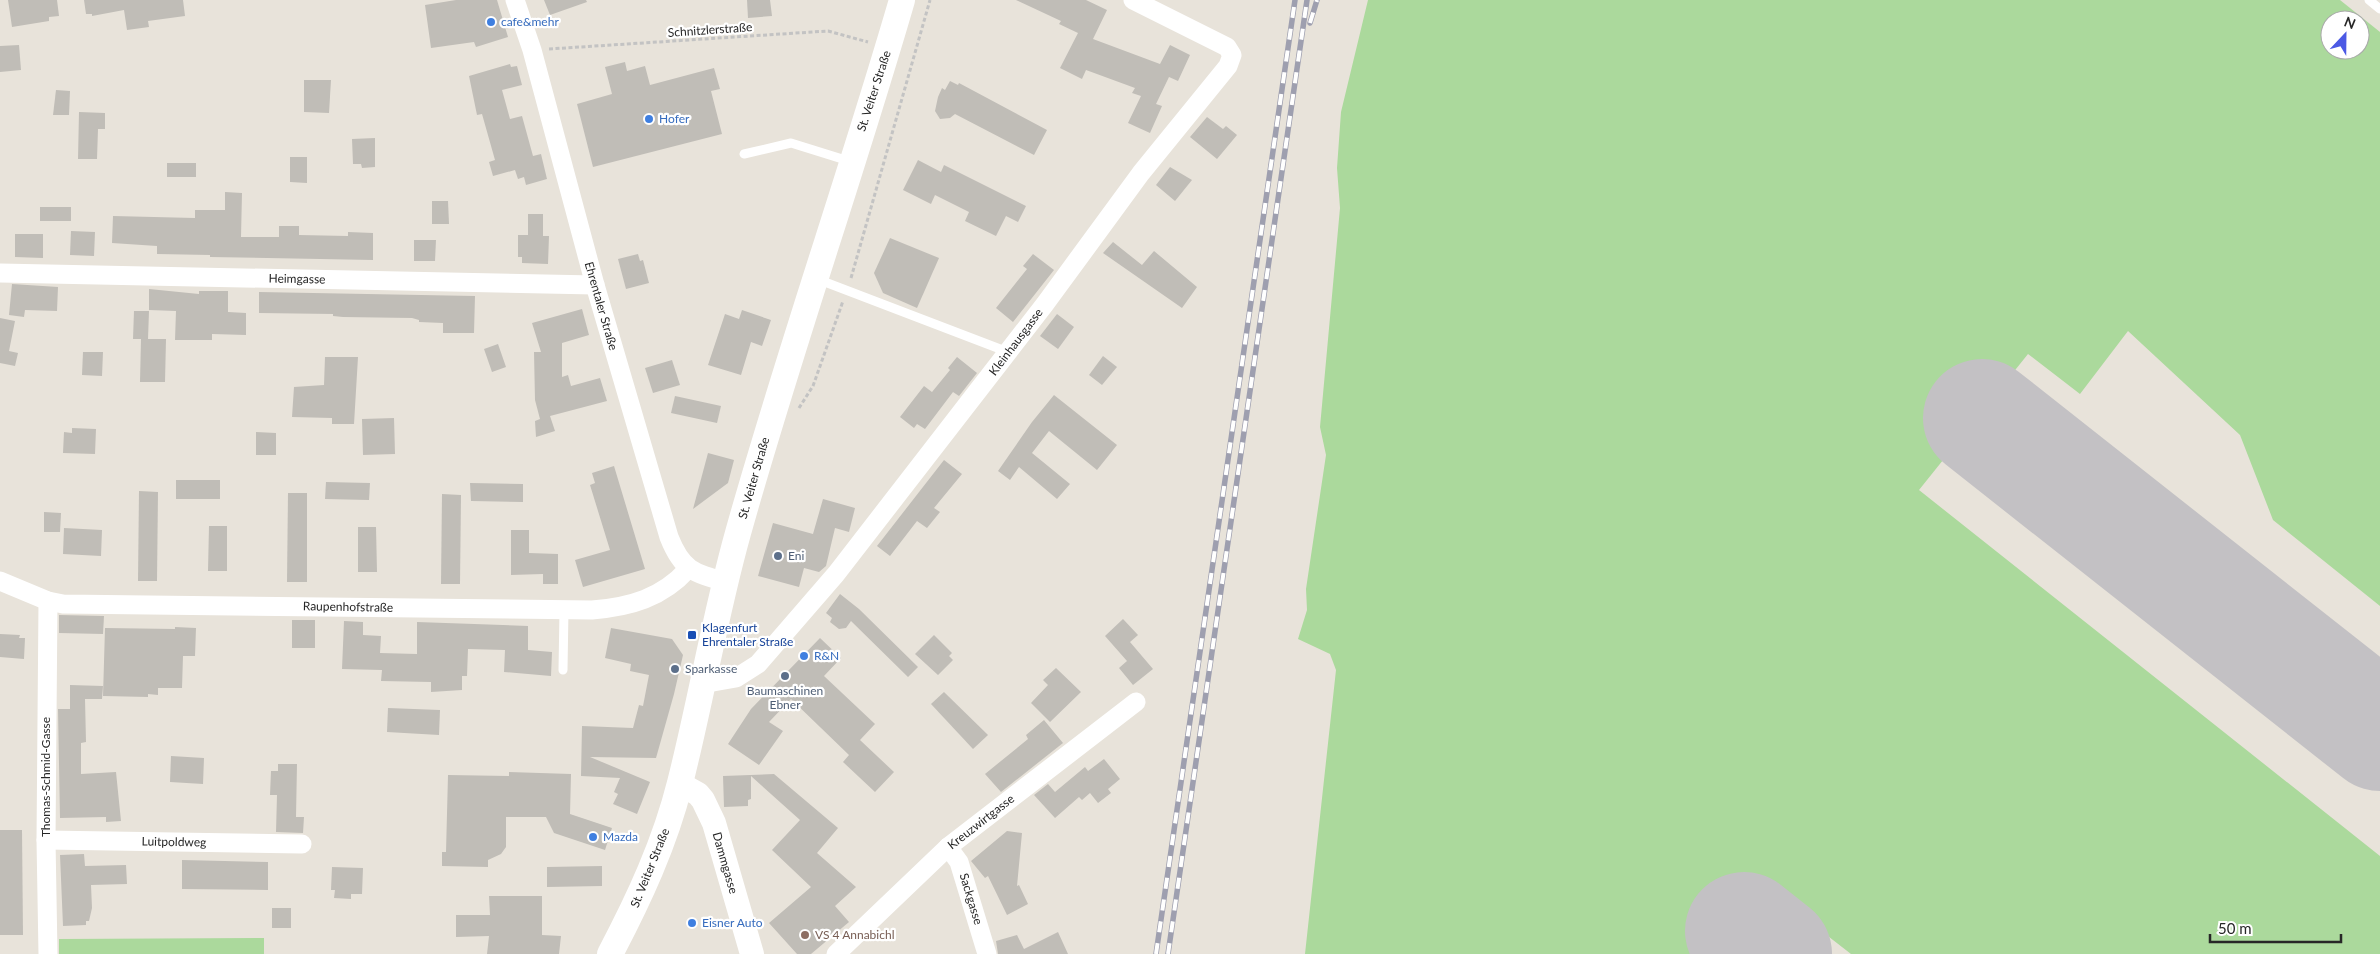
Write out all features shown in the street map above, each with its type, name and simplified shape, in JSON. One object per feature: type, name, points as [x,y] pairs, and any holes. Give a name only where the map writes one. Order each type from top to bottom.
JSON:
[{"type":"main road","name":"St. Veiter Straße","points":[[610,954],[633,911],[652,869],[680,784],[740,526],[902,0]]},
{"type":"street","name":"Ehrentaler Straße","points":[[515,0],[532,50],[595,285],[669,537],[675,553],[688,568]]},
{"type":"street","name":"Kleinhausgasse","points":[[702,684],[736,678],[758,664],[836,574],[1008,352],[1141,173],[1228,66],[1232,55],[1227,46],[1133,0]]},
{"type":"street","name":"Heimgasse","points":[[0,273],[595,285]]},
{"type":"street","points":[[688,568],[726,582]]},
{"type":"street","name":"Raupenhofstraße","points":[[0,581],[63,604],[564,610],[612,608],[651,597],[666,589],[688,568]]},
{"type":"street","name":"Thomas-Schmid-Gasse","points":[[48,600],[46,840],[48,954]]},
{"type":"street","name":"Kreuzwirtgasse","points":[[836,954],[948,847],[1136,702]]},
{"type":"street","name":"Dammgasse","points":[[680,784],[698,794],[704,800],[714,823],[752,954]]},
{"type":"street","name":"Luitpoldweg","points":[[46,840],[302,844]]},
{"type":"street","name":"Sackgasse","points":[[948,847],[959,862],[987,954]]},
{"type":"lane","points":[[2369,0],[2380,9]]},
{"type":"lane","points":[[744,154],[791,143],[852,162]]},
{"type":"lane","points":[[815,278],[1008,352]]},
{"type":"lane","points":[[563,670],[564,610]]},
{"type":"path","points":[[797,411],[813,386],[847,290],[930,0]]},
{"type":"path","name":"Schnitzlerstraße","points":[[532,50],[828,31],[888,47]]},
{"type":"green space","points":[[1368,0],[2340,0],[2352,10],[2320,10],[2320,60],[2370,60],[2370,24],[2380,32],[2380,606],[2273,520],[2240,435],[2128,331],[2080,394],[2028,354],[1919,490],[2380,856],[2380,954],[1851,954],[1756,880],[1699,954],[1305,954],[1336,670],[1330,654],[1298,639],[1307,610],[1306,589],[1326,455],[1320,427],[1340,208],[1337,168],[1341,112]]},
{"type":"green space","points":[[264,938],[264,954],[59,954],[59,939]]},
{"type":"building","points":[[8,0],[57,0],[59,16],[49,17],[49,21],[12,27]]},
{"type":"building","points":[[84,0],[183,0],[185,16],[148,21],[149,27],[127,30],[124,10],[92,16],[92,14],[86,14]]},
{"type":"building","points":[[456,0],[497,0],[508,37],[476,47],[474,42],[431,48],[425,5]]},
{"type":"building","points":[[544,0],[586,0],[587,2],[550,15]]},
{"type":"building","points":[[747,0],[770,0],[772,16],[748,18]]},
{"type":"building","points":[[1016,0],[1086,0],[1107,10],[1093,39],[1160,64],[1170,45],[1190,55],[1178,81],[1169,77],[1156,104],[1162,106],[1150,133],[1128,123],[1141,96],[1132,93],[1135,88],[1086,70],[1082,79],[1060,68],[1078,33],[1059,24],[1061,21]]},
{"type":"building","points":[[19,45],[21,70],[0,72],[0,46]]},
{"type":"building","name":"Hofer","points":[[625,62],[627,71],[645,66],[650,85],[714,68],[720,89],[711,91],[722,134],[593,167],[577,104],[612,94],[605,67]]},
{"type":"building","points":[[510,64],[511,67],[517,66],[522,85],[502,90],[510,119],[522,116],[533,156],[541,154],[547,179],[526,185],[524,177],[518,179],[515,170],[493,176],[489,162],[495,160],[482,114],[477,115],[469,76]]},
{"type":"building","points":[[304,80],[331,80],[329,113],[304,112]]},
{"type":"building","points":[[950,81],[958,85],[959,83],[1047,130],[1034,155],[955,114],[950,118],[940,119],[935,111],[938,97],[942,88],[945,90]]},
{"type":"building","points":[[56,90],[70,91],[69,115],[53,115]]},
{"type":"building","points":[[79,112],[105,113],[105,129],[98,129],[97,159],[78,159]]},
{"type":"building","points":[[1207,117],[1223,129],[1226,126],[1237,135],[1217,159],[1190,137]]},
{"type":"building","points":[[375,138],[375,167],[362,168],[361,164],[353,164],[352,139]]},
{"type":"building","points":[[290,157],[307,157],[307,183],[290,182]]},
{"type":"building","points":[[918,160],[941,172],[944,165],[1026,206],[1018,222],[1006,216],[996,236],[965,221],[969,212],[935,195],[931,204],[903,190]]},
{"type":"building","points":[[167,163],[196,163],[196,177],[167,177]]},
{"type":"building","points":[[1170,167],[1192,180],[1175,201],[1156,185]]},
{"type":"building","points":[[225,192],[242,193],[241,237],[279,237],[279,226],[299,226],[299,235],[348,236],[348,232],[373,233],[373,260],[210,257],[210,255],[157,254],[157,246],[112,243],[113,216],[195,218],[195,210],[225,210]]},
{"type":"building","points":[[432,201],[448,201],[449,224],[432,224]]},
{"type":"building","points":[[40,207],[71,207],[71,221],[40,221]]},
{"type":"building","points":[[528,214],[543,214],[543,236],[549,236],[548,264],[522,263],[522,257],[518,257],[518,235],[528,235]]},
{"type":"building","points":[[71,231],[95,232],[94,256],[70,255]]},
{"type":"building","points":[[15,234],[43,234],[43,258],[15,257]]},
{"type":"building","points":[[890,238],[939,258],[917,308],[883,293],[874,273]]},
{"type":"building","points":[[414,240],[436,240],[435,261],[414,261]]},
{"type":"building","points":[[1113,242],[1142,265],[1154,251],[1197,287],[1182,308],[1103,253]]},
{"type":"building","points":[[638,254],[640,261],[643,260],[649,283],[626,289],[618,259]]},
{"type":"building","points":[[1033,254],[1054,270],[1013,322],[996,308],[1027,269],[1023,266]]},
{"type":"building","points":[[12,284],[58,287],[57,311],[25,310],[24,317],[9,315]]},
{"type":"building","points":[[149,289],[199,294],[199,291],[228,291],[228,312],[246,313],[246,335],[212,334],[212,340],[175,340],[176,311],[149,310]]},
{"type":"building","points":[[259,292],[475,296],[474,333],[443,333],[443,323],[419,322],[419,320],[412,318],[259,313]]},
{"type":"building","points":[[582,309],[589,335],[562,343],[562,377],[568,375],[571,386],[600,378],[607,401],[550,416],[555,431],[536,437],[535,421],[540,419],[535,400],[534,352],[541,352],[532,323]]},
{"type":"building","points":[[742,310],[771,320],[762,346],[751,342],[741,375],[708,365],[725,314],[739,319]]},
{"type":"building","points":[[134,311],[149,311],[148,339],[133,339]]},
{"type":"building","points":[[1057,314],[1074,327],[1058,349],[1040,336]]},
{"type":"building","points":[[0,318],[15,321],[9,351],[18,353],[15,366],[0,363]]},
{"type":"building","points":[[141,339],[166,339],[165,382],[140,382]]},
{"type":"building","points":[[498,344],[506,367],[492,372],[484,349]]},
{"type":"building","points":[[83,352],[103,352],[102,376],[82,375]]},
{"type":"building","points":[[1103,356],[1117,367],[1102,385],[1089,375]]},
{"type":"building","points":[[325,357],[358,357],[354,424],[332,424],[332,418],[292,417],[294,387],[324,385]]},
{"type":"building","points":[[957,357],[977,373],[959,396],[953,392],[925,429],[917,424],[914,428],[900,417],[924,386],[932,392],[950,370],[948,368]]},
{"type":"building","points":[[672,360],[680,385],[653,393],[645,368]]},
{"type":"building","points":[[1054,395],[1117,445],[1097,470],[1049,431],[1032,453],[1070,484],[1057,499],[1019,467],[1010,480],[998,471],[1032,422]]},
{"type":"building","points":[[675,396],[721,406],[717,423],[671,413]]},
{"type":"building","points":[[394,418],[395,454],[363,455],[362,419]]},
{"type":"building","points":[[72,428],[96,429],[95,454],[63,453],[64,432],[72,433]]},
{"type":"building","points":[[256,432],[276,433],[276,455],[256,455]]},
{"type":"building","points":[[708,453],[734,460],[728,483],[693,509]]},
{"type":"building","points":[[944,460],[962,474],[934,508],[940,512],[927,528],[917,521],[890,556],[877,546]]},
{"type":"building","points":[[614,466],[645,569],[583,587],[575,560],[610,550],[590,485],[595,483],[592,473]]},
{"type":"building","points":[[176,480],[220,480],[220,499],[176,499]]},
{"type":"building","points":[[326,482],[370,483],[369,500],[325,499]]},
{"type":"building","points":[[470,483],[523,484],[523,502],[471,501]]},
{"type":"building","points":[[139,491],[158,492],[157,581],[138,581]]},
{"type":"building","points":[[288,493],[307,493],[307,582],[287,582]]},
{"type":"building","points":[[442,494],[461,495],[460,584],[441,584]]},
{"type":"building","points":[[823,499],[855,508],[849,532],[835,528],[826,566],[819,572],[804,568],[799,587],[758,576],[773,523],[813,534]]},
{"type":"building","points":[[44,512],[61,513],[60,532],[44,532]]},
{"type":"building","points":[[209,526],[227,526],[227,571],[208,571]]},
{"type":"building","points":[[358,527],[376,527],[377,572],[358,572]]},
{"type":"building","points":[[64,528],[102,530],[101,556],[63,554]]},
{"type":"building","points":[[511,530],[529,530],[529,553],[558,554],[558,584],[543,584],[543,574],[511,575]]},
{"type":"building","points":[[840,594],[859,609],[918,667],[908,677],[851,621],[846,628],[839,629],[830,622],[832,618],[826,613]]},
{"type":"building","points":[[59,615],[104,616],[103,634],[59,633]]},
{"type":"building","points":[[1123,619],[1138,635],[1130,642],[1153,669],[1133,685],[1119,668],[1127,661],[1105,636]]},
{"type":"building","points":[[292,620],[315,620],[315,648],[292,648]]},
{"type":"building","points":[[344,621],[363,622],[363,635],[381,636],[380,653],[417,654],[417,622],[528,626],[528,650],[552,652],[551,676],[504,672],[505,650],[468,649],[467,676],[462,676],[462,690],[431,692],[431,682],[381,681],[382,670],[342,669]]},
{"type":"building","points":[[175,627],[196,628],[195,656],[183,656],[182,688],[158,688],[158,695],[148,694],[148,697],[103,696],[105,628],[175,629]]},
{"type":"building","points":[[611,628],[672,639],[683,655],[656,758],[590,757],[650,782],[637,814],[613,804],[618,794],[614,792],[620,778],[581,776],[582,726],[633,728],[639,705],[643,706],[649,675],[630,671],[631,664],[605,658]]},
{"type":"building","points":[[0,634],[20,635],[19,638],[25,638],[24,659],[0,657]]},
{"type":"building","points":[[934,635],[952,653],[949,656],[953,660],[938,675],[915,654]]},
{"type":"building","points":[[820,638],[841,658],[824,676],[875,724],[860,740],[894,772],[875,792],[843,762],[849,755],[791,699],[769,722],[783,731],[759,765],[728,744],[751,709]]},
{"type":"building","points":[[1056,668],[1081,692],[1050,722],[1031,703],[1048,685],[1043,680]]},
{"type":"building","points":[[70,685],[103,686],[102,699],[85,699],[86,742],[81,743],[81,774],[116,772],[121,821],[106,822],[106,817],[60,818],[58,709],[70,709]]},
{"type":"building","points":[[944,692],[988,735],[973,749],[931,704]]},
{"type":"building","points":[[388,708],[440,710],[439,735],[387,732]]},
{"type":"building","points":[[1044,720],[1063,743],[1001,792],[985,774],[1028,739],[1026,735]]},
{"type":"building","points":[[171,756],[204,758],[203,784],[170,782]]},
{"type":"building","points":[[1104,759],[1120,779],[1108,789],[1111,793],[1098,803],[1090,793],[1082,800],[1079,797],[1055,818],[1034,795],[1048,784],[1055,792],[1085,767],[1088,771]]},
{"type":"building","points":[[278,764],[297,764],[296,817],[304,817],[303,833],[276,832],[277,795],[270,795],[271,771],[278,771]]},
{"type":"building","points":[[509,772],[571,774],[570,814],[612,828],[605,850],[554,833],[546,817],[506,817],[506,847],[501,854],[488,860],[488,867],[442,866],[442,852],[446,852],[448,775],[509,776]]},
{"type":"building","points":[[774,774],[838,828],[817,853],[856,887],[835,906],[849,922],[811,954],[797,954],[769,923],[811,887],[772,850],[800,820],[751,776],[751,799],[748,800],[748,806],[724,807],[723,776]]},
{"type":"building","points":[[0,830],[22,830],[23,935],[0,935]]},
{"type":"building","points":[[1007,831],[1022,833],[1017,886],[1019,885],[1028,904],[1007,915],[988,876],[985,878],[971,861]]},
{"type":"building","points":[[84,854],[85,866],[126,865],[127,884],[91,885],[92,908],[89,921],[86,921],[86,925],[63,926],[60,855]]},
{"type":"building","points":[[182,860],[268,862],[268,890],[182,889]]},
{"type":"building","points":[[602,866],[602,886],[547,887],[547,867]]},
{"type":"building","points":[[332,867],[363,868],[362,894],[351,894],[351,899],[334,898],[335,890],[331,890]]},
{"type":"building","points":[[489,896],[542,896],[542,935],[561,936],[559,954],[487,954],[489,936],[456,937],[456,915],[490,915]]},
{"type":"building","points":[[272,908],[291,908],[291,928],[272,928]]},
{"type":"building","points":[[1058,932],[1068,954],[998,954],[996,941],[1017,935],[1024,949]]},
{"type":"runway","points":[[1982,418],[2380,732]]},
{"type":"runway","points":[[1744,931],[1773,954]]},
{"type":"railway","points":[[1156,954],[1295,0]]},
{"type":"railway","points":[[1168,954],[1307,0]]},
{"type":"railway","points":[[1310,23],[1317,0]]},
{"type":"place","name":"cafe&mehr","points":[[491,22]]},
{"type":"place","name":"Hofer","points":[[649,119]]},
{"type":"place","name":"Eni","points":[[778,556]]},
{"type":"place","name":"Klagenfurt Ehrentaler Straße","points":[[692,635]]},
{"type":"place","name":"R&N","points":[[804,656]]},
{"type":"place","name":"Sparkasse","points":[[675,669]]},
{"type":"place","name":"Baumaschinen Ebner","points":[[785,676]]},
{"type":"place","name":"Mazda","points":[[593,837]]},
{"type":"place","name":"Eisner Auto","points":[[692,923]]},
{"type":"place","name":"VS 4 Annabichl","points":[[805,935]]}]
